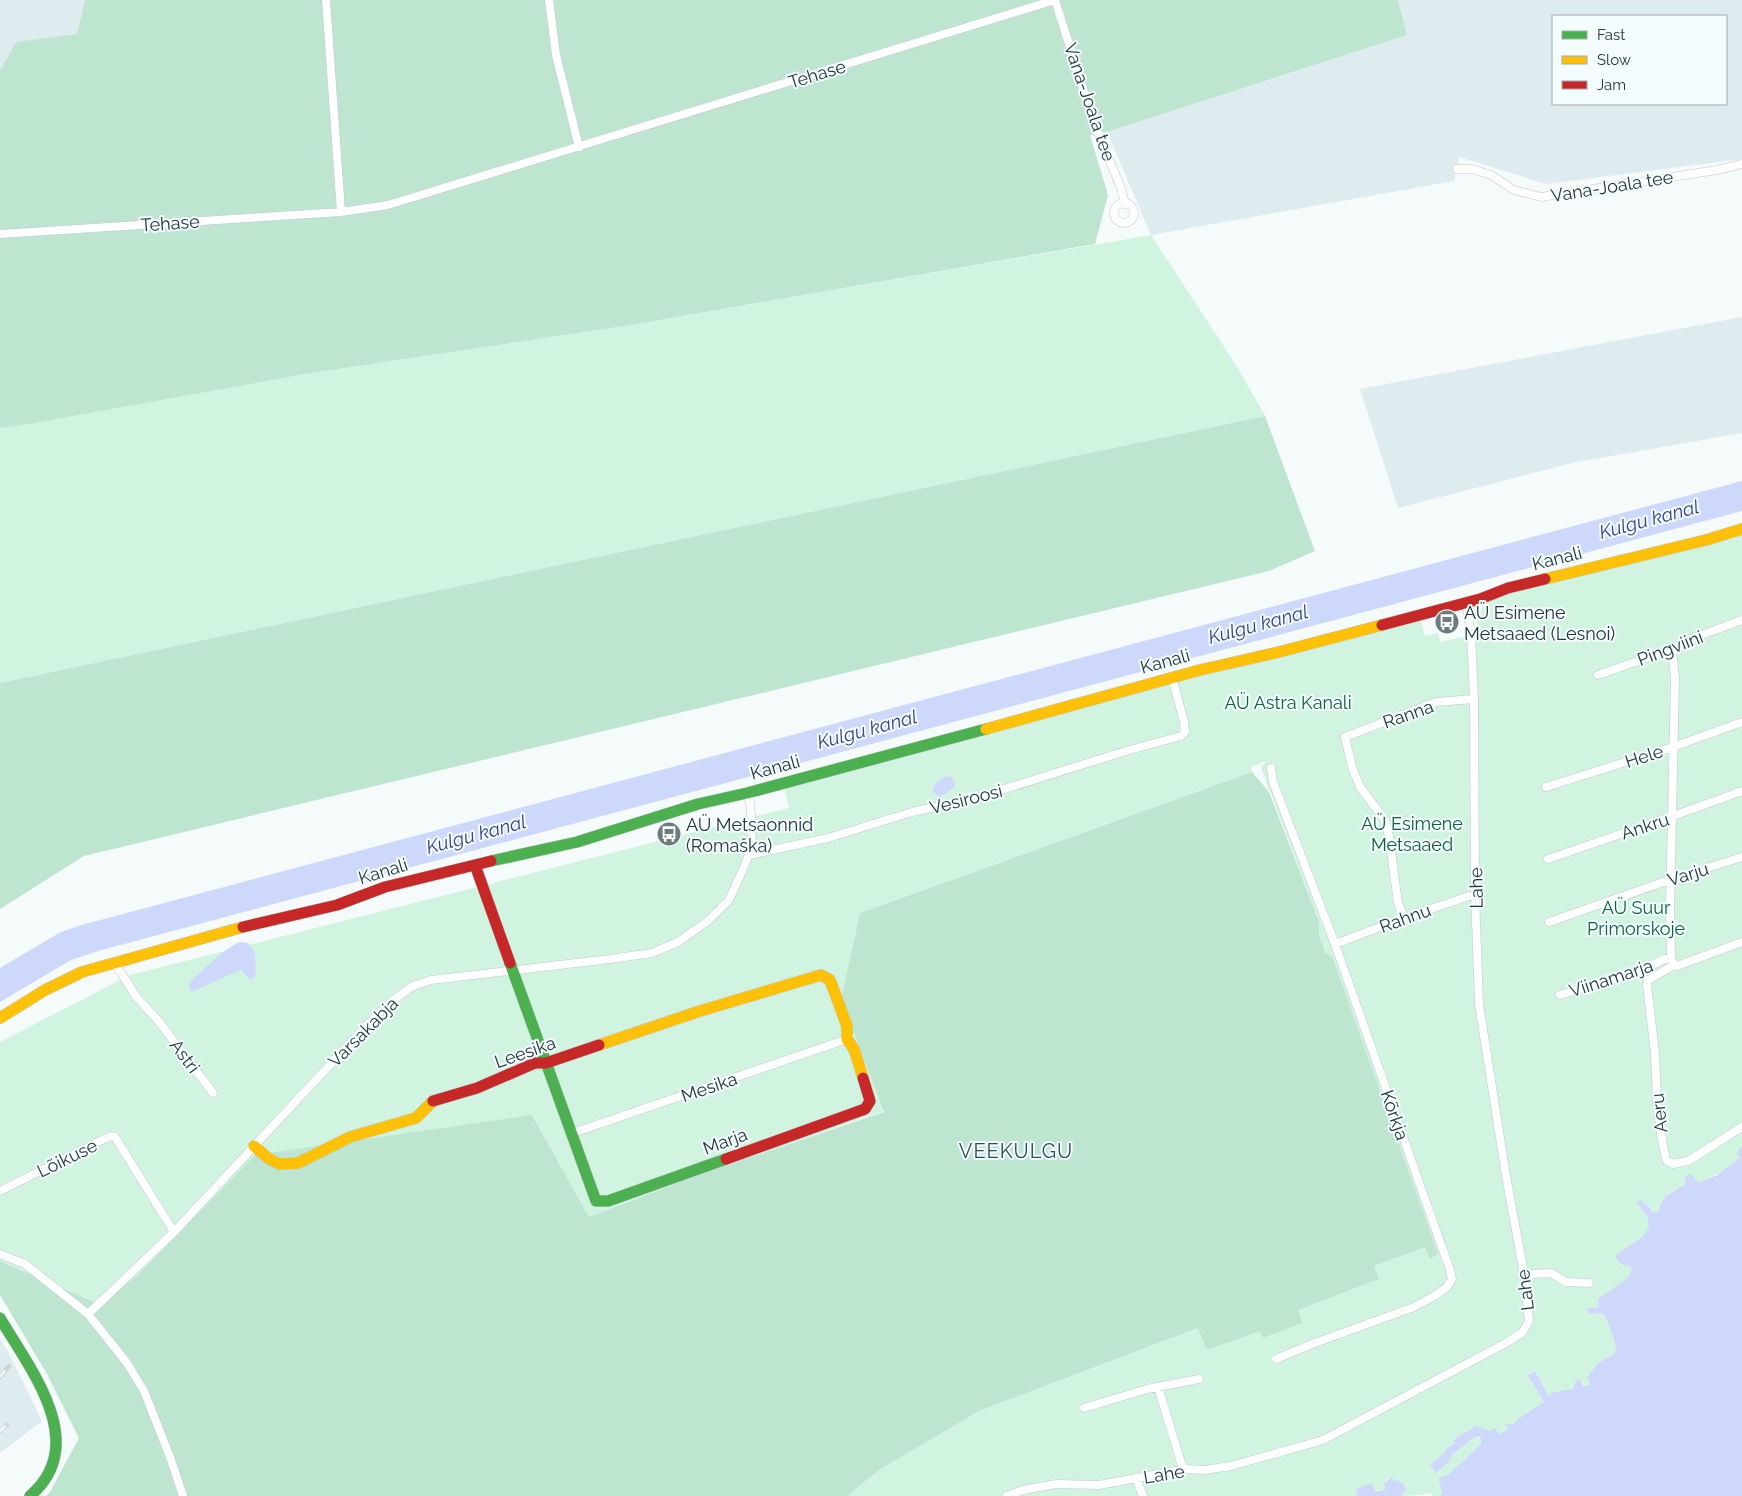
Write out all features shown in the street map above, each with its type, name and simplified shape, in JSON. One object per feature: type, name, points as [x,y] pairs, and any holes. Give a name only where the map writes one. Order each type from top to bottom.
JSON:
[{"type":"street","points":[[326,0],[341,212]]},
{"type":"street","points":[[549,0],[556,55],[579,148]]},
{"type":"street","name":"Tehase","points":[[0,234],[341,212],[394,204],[1055,0]]},
{"type":"street","name":"Vana-Joala tee","points":[[1055,0],[1094,123],[1121,188],[1125,204]]},
{"type":"street","name":"Vana-Joala tee","points":[[1457,169],[1472,169],[1491,175],[1514,190],[1541,197],[1717,170],[1742,164]]},
{"type":"street","name":"Kanali","points":[[0,1018],[45,990],[82,972],[248,926],[337,904],[385,887],[578,842],[698,804],[747,793],[1070,707],[1172,677],[1246,658],[1279,652],[1466,602],[1508,588],[1706,540],[1742,529]]},
{"type":"street","name":"Lahe","points":[[1007,1496],[1024,1490],[1056,1484],[1099,1484],[1183,1470],[1204,1470],[1231,1466],[1323,1440],[1504,1344],[1522,1332],[1529,1321],[1525,1279],[1506,1176],[1479,1004],[1475,894],[1474,699],[1471,634],[1466,602]]},
{"type":"street","name":"Pingviini","points":[[1598,674],[1672,649],[1688,640],[1742,620]]},
{"type":"street","points":[[1672,649],[1675,679],[1670,907],[1673,962]]},
{"type":"street","name":"Vesiroosi","points":[[749,855],[828,838],[912,812],[979,797],[1126,751],[1181,736],[1185,732],[1184,722],[1172,677]]},
{"type":"street","name":"Ranna","points":[[1404,918],[1398,903],[1385,820],[1360,786],[1352,767],[1345,737],[1436,702],[1474,699]]},
{"type":"street","name":"Hele","points":[[1546,788],[1673,747],[1742,722]]},
{"type":"street","name":"Kõrkja","points":[[1270,768],[1272,782],[1335,944],[1452,1279],[1447,1287],[1436,1296],[1414,1307],[1276,1359]]},
{"type":"street","name":"Ankru","points":[[1548,858],[1742,791]]},
{"type":"street","name":"Varsakabja","points":[[88,1314],[174,1232],[368,1024],[387,1005],[411,987],[431,980],[652,953],[678,942],[709,920],[728,900],[749,855],[752,825],[747,793]]},
{"type":"street","name":"Varju","points":[[1549,922],[1742,857]]},
{"type":"street","points":[[475,865],[514,970],[570,1134]]},
{"type":"street","name":"Rahnu","points":[[1335,944],[1475,894]]},
{"type":"street","name":"Viinamarja","points":[[1560,995],[1637,972],[1665,959],[1678,966],[1742,942]]},
{"type":"street","name":"Aeru","points":[[1673,962],[1648,980],[1647,985],[1655,1053],[1660,1134],[1666,1160],[1673,1164],[1688,1162],[1742,1127]]},
{"type":"street","name":"Astri","points":[[115,963],[137,998],[157,1019],[213,1093]]},
{"type":"street","name":"Leesika","points":[[254,1146],[268,1158],[279,1164],[298,1163],[350,1137],[416,1118],[431,1102],[477,1088],[535,1063],[546,1063],[700,1010],[821,975],[830,980],[847,1026],[848,1039]]},
{"type":"street","name":"Marja","points":[[570,1134],[596,1201],[608,1201],[865,1109],[870,1101],[854,1049],[848,1039]]},
{"type":"street","name":"Mesika","points":[[570,1134],[848,1039]]},
{"type":"street","name":"Lõikuse","points":[[0,1191],[110,1136],[115,1137],[174,1232]]},
{"type":"street","points":[[0,1254],[25,1264],[88,1314],[127,1363],[144,1391],[184,1496]]},
{"type":"street","points":[[1525,1279],[1534,1274],[1551,1273],[1566,1282],[1589,1283]]},
{"type":"street","points":[[0,1318],[50,1405],[56,1429],[55,1452],[52,1461],[42,1482],[30,1496]]},
{"type":"street","points":[[1084,1408],[1147,1389],[1200,1380]]},
{"type":"street","points":[[1158,1387],[1183,1470]]},
{"type":"street","points":[[1136,1478],[1143,1496]]},
{"type":"shaded area","points":[[0,0],[85,0],[77,34],[11,51],[0,70]]},
{"type":"shaded area","points":[[1398,0],[1742,0],[1742,159],[1546,184],[1459,157],[1454,181],[1151,235],[1107,132],[1407,35]]},
{"type":"shaded area","points":[[1742,317],[1742,433],[1572,463],[1398,508],[1360,389]]},
{"type":"shaded area","points":[[0,1339],[10,1355],[42,1421],[0,1453]]},
{"type":"green space","points":[[85,0],[1398,0],[1407,35],[1107,132],[1090,135],[1108,195],[1095,244],[631,325],[311,373],[0,428],[0,70],[16,42],[77,34]]},
{"type":"green space","points":[[1151,235],[1238,368],[1265,416],[0,683],[0,428],[311,373],[631,325]]},
{"type":"green space","points":[[1265,416],[1315,551],[1269,571],[84,856],[0,909],[0,683]]},
{"type":"green space","points":[[1742,532],[1742,1148],[1740,1148],[1740,1158],[1720,1172],[1698,1183],[1688,1176],[1685,1177],[1685,1184],[1669,1193],[1659,1212],[1652,1212],[1645,1203],[1636,1202],[1647,1216],[1650,1227],[1643,1236],[1616,1256],[1629,1265],[1632,1270],[1627,1279],[1599,1307],[1587,1308],[1589,1313],[1604,1314],[1614,1340],[1614,1354],[1602,1361],[1587,1376],[1590,1382],[1589,1385],[1585,1386],[1582,1382],[1549,1397],[1535,1371],[1528,1375],[1544,1402],[1518,1419],[1508,1430],[1499,1435],[1478,1427],[1453,1440],[1454,1442],[1445,1450],[1445,1453],[1431,1465],[1449,1462],[1452,1455],[1476,1436],[1479,1437],[1481,1444],[1448,1475],[1438,1478],[1442,1492],[1440,1496],[1434,1496],[1430,1493],[1402,1496],[1401,1493],[1407,1489],[1403,1482],[1400,1483],[1388,1479],[1382,1491],[1357,1488],[1358,1496],[847,1496],[879,1470],[979,1411],[1199,1328],[1207,1350],[1261,1330],[1263,1337],[1302,1323],[1297,1310],[1379,1279],[1374,1266],[1425,1247],[1319,936],[1319,922],[1261,767],[1266,761],[1251,767],[1252,772],[860,913],[841,999],[884,1111],[704,1173],[589,1217],[532,1115],[138,1275],[99,1304],[0,1261],[0,1042],[130,975],[789,808],[784,787],[1240,664],[1420,618],[1425,636],[1438,633],[1440,642],[1477,634],[1479,615],[1482,609],[1498,596]]},
{"type":"green space","points":[[1252,772],[1269,792],[1319,922],[1319,935],[1325,953],[1332,956],[1438,1254],[1430,1259],[1425,1247],[1374,1266],[1379,1279],[1298,1310],[1302,1323],[1263,1338],[1260,1331],[1207,1350],[1198,1328],[979,1411],[879,1470],[847,1496],[46,1496],[79,1438],[47,1374],[0,1295],[0,1261],[99,1304],[138,1275],[255,1155],[532,1115],[589,1217],[704,1173],[884,1112],[841,999],[860,913]]},
{"type":"water","name":"Kulgu kanal","points":[[1742,481],[1742,511],[98,951],[71,960],[0,1002],[0,968],[59,933],[78,926]]},
{"type":"water","points":[[947,776],[953,778],[955,786],[939,797],[933,792],[933,789],[939,780]]},
{"type":"water","points":[[239,942],[248,943],[255,953],[256,975],[250,980],[241,970],[191,992],[189,983],[219,955]]},
{"type":"water","points":[[1742,1148],[1742,1496],[1440,1496],[1442,1492],[1438,1478],[1448,1475],[1481,1444],[1480,1437],[1476,1436],[1452,1455],[1449,1462],[1436,1473],[1430,1465],[1445,1453],[1445,1450],[1454,1443],[1453,1440],[1476,1426],[1490,1431],[1495,1428],[1499,1434],[1508,1430],[1506,1424],[1513,1424],[1544,1402],[1528,1375],[1535,1371],[1549,1397],[1552,1393],[1574,1388],[1578,1379],[1584,1386],[1589,1385],[1590,1382],[1587,1377],[1600,1362],[1614,1354],[1614,1340],[1604,1314],[1588,1313],[1587,1308],[1599,1307],[1598,1299],[1627,1279],[1632,1270],[1629,1265],[1622,1265],[1615,1256],[1643,1236],[1649,1227],[1647,1216],[1636,1202],[1641,1200],[1652,1212],[1659,1212],[1665,1198],[1685,1184],[1685,1177],[1691,1174],[1698,1183],[1717,1175],[1740,1158],[1737,1152]]},
{"type":"water","points":[[1392,1477],[1393,1481],[1403,1482],[1407,1490],[1401,1493],[1402,1496],[1358,1496],[1356,1489],[1372,1483],[1375,1491],[1382,1491],[1385,1488],[1384,1484]]},
{"type":"railway","points":[[0,1377],[9,1366]]},
{"type":"railway","points":[[0,1431],[7,1425]]},
{"type":"traffic: fast","points":[[491,861],[577,842],[698,804],[747,793],[986,729]]},
{"type":"traffic: fast","points":[[510,963],[596,1201],[608,1201],[726,1159]]},
{"type":"traffic: fast","points":[[0,1318],[39,1383],[49,1407],[55,1430],[55,1453],[47,1476],[30,1496]]},
{"type":"traffic: slow","points":[[1545,579],[1706,540],[1742,529]]},
{"type":"traffic: slow","points":[[986,729],[1200,670],[1382,625]]},
{"type":"traffic: slow","points":[[0,1018],[45,990],[82,972],[243,927]]},
{"type":"traffic: slow","points":[[599,1045],[700,1011],[821,975],[830,980],[847,1026],[847,1039],[854,1049],[863,1078]]},
{"type":"traffic: slow","points":[[254,1146],[268,1158],[279,1164],[298,1163],[350,1137],[416,1118],[433,1101]]},
{"type":"traffic: jam","points":[[1382,625],[1480,599],[1508,588],[1545,579]]},
{"type":"traffic: jam","points":[[243,927],[337,905],[385,887],[491,861]]},
{"type":"traffic: jam","points":[[475,865],[510,963]]},
{"type":"traffic: jam","points":[[433,1101],[477,1088],[535,1063],[546,1063],[599,1045]]},
{"type":"traffic: jam","points":[[726,1159],[865,1109],[870,1101],[863,1078]]},
{"type":"place","name":"AÜ Esimene Metsaaed (Lesnoi)","points":[[1447,622]]},
{"type":"place","name":"AÜ Metsaonnid (Romaška)","points":[[669,834]]},
{"type":"district","name":"VEEKULGU","points":[[1016,1151]]},
{"type":"park label","name":"AÜ Astra Kanali","points":[[1288,702]]},
{"type":"park label","name":"AÜ Esimene Metsaaed","points":[[1412,833]]},
{"type":"park label","name":"AÜ Suur Primorskoje","points":[[1636,918]]}]
